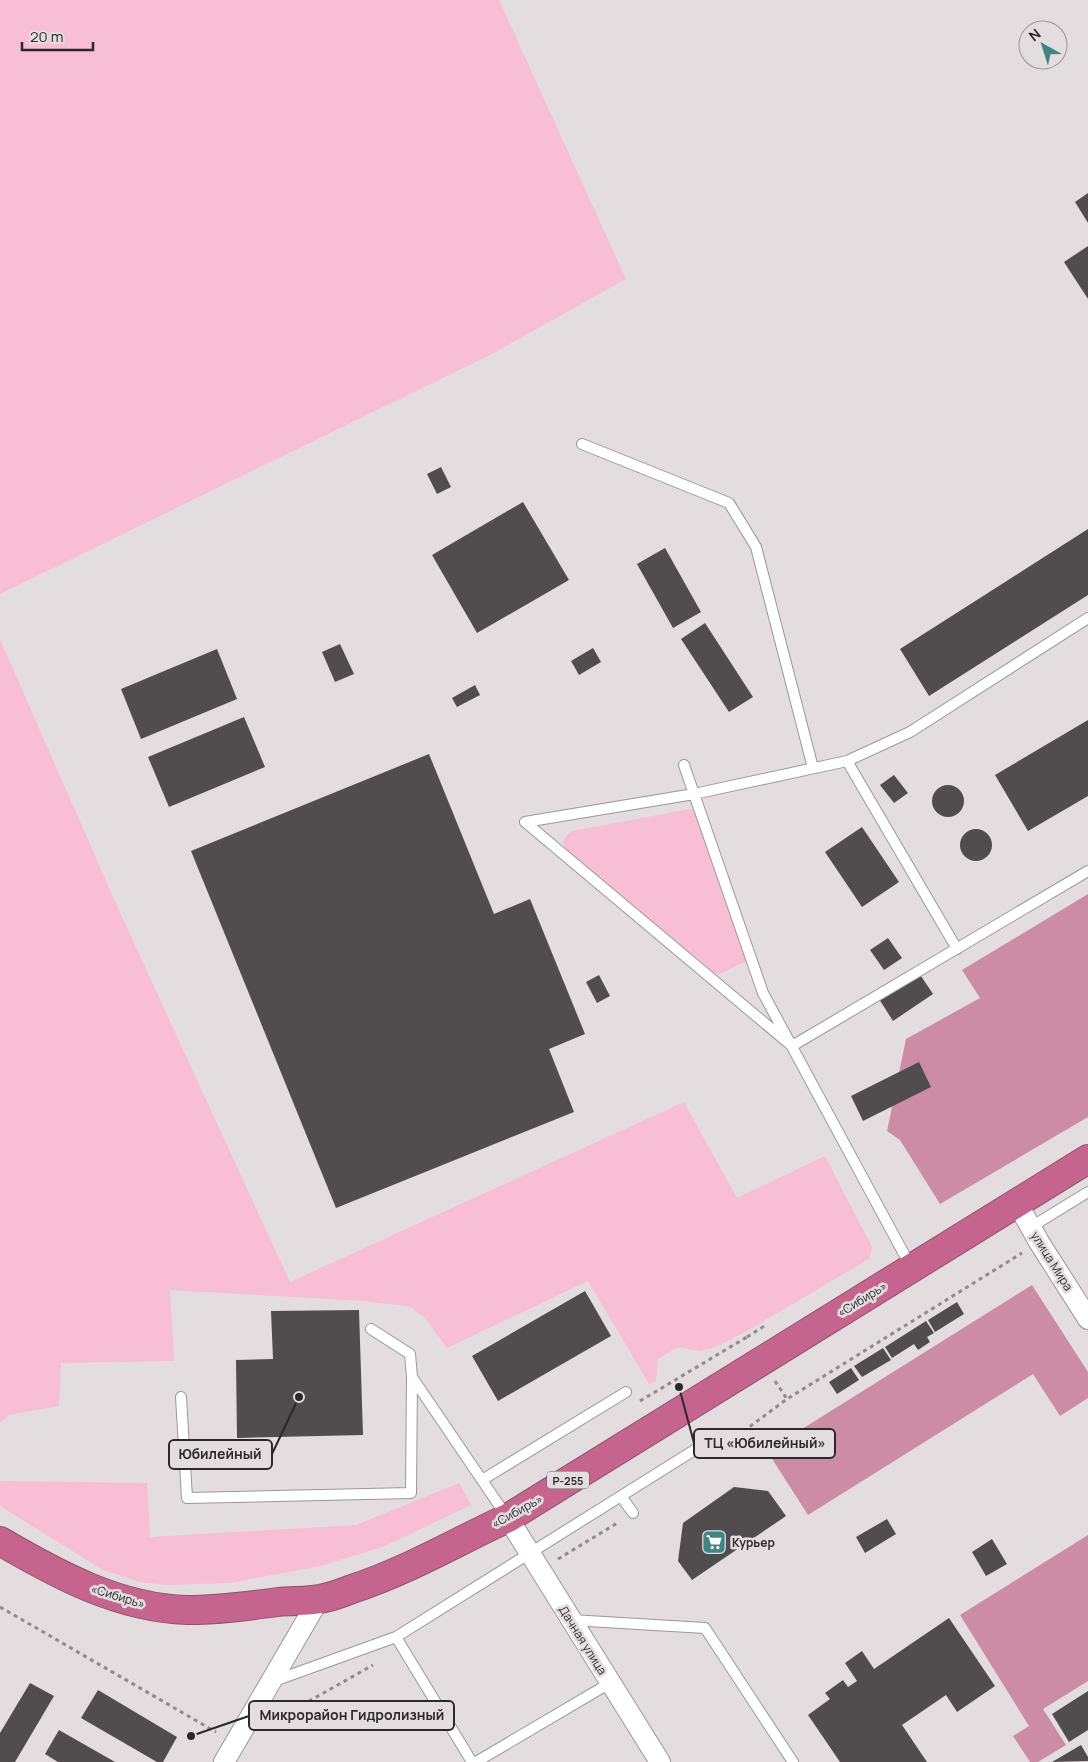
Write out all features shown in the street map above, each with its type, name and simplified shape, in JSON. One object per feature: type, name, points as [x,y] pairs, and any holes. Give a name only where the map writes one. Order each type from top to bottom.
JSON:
[{"type":"highway","name":"«Сибирь»","points":[[0,1541],[70,1580],[130,1601],[158,1607],[186,1610],[214,1609],[319,1599],[353,1589],[415,1565],[508,1518],[1088,1159]]},
{"type":"street","name":"улица Мира","points":[[1017,1203],[1088,1319]]},
{"type":"street","name":"Дачная улица","points":[[508,1518],[660,1762]]},
{"type":"street","points":[[224,1762],[319,1599]]},
{"type":"lane","points":[[582,444],[729,504],[756,547],[813,768]]},
{"type":"lane","points":[[792,1046],[525,822],[694,794],[847,761],[910,732],[1088,618]]},
{"type":"lane","points":[[847,761],[957,949]]},
{"type":"lane","points":[[684,765],[763,993],[912,1268]]},
{"type":"lane","points":[[792,1046],[1088,871]]},
{"type":"lane","points":[[1035,1234],[1088,1192]]},
{"type":"lane","points":[[181,1397],[187,1498],[412,1493],[412,1377],[410,1354],[371,1329]]},
{"type":"lane","points":[[412,1377],[508,1518]]},
{"type":"lane","points":[[482,1480],[626,1392]]},
{"type":"lane","points":[[270,1682],[396,1637],[720,1434]]},
{"type":"lane","points":[[621,1496],[633,1513]]},
{"type":"lane","points":[[571,1620],[705,1628],[793,1762]]},
{"type":"lane","points":[[396,1637],[472,1762]]},
{"type":"lane","points":[[476,1762],[610,1683]]},
{"type":"path","points":[[733,1439],[786,1399],[1035,1234]]},
{"type":"path","points":[[0,1607],[235,1743]]},
{"type":"shaded area","points":[[0,0],[499,0],[626,279],[492,354],[0,594]]},
{"type":"shaded area","points":[[0,639],[117,906],[290,1282],[684,1102],[737,1198],[825,1156],[872,1247],[869,1259],[716,1347],[699,1351],[678,1347],[658,1359],[656,1381],[649,1384],[588,1281],[447,1348],[425,1318],[411,1307],[365,1301],[170,1290],[174,1361],[61,1363],[59,1406],[9,1415],[0,1423]]},
{"type":"shaded area","points":[[690,809],[700,812],[747,961],[717,975],[566,849],[563,843],[566,836],[572,831]]},
{"type":"shaded area","points":[[1088,894],[1088,1117],[940,1204],[900,1140],[887,1131],[906,1039],[980,998],[962,970]]},
{"type":"shaded area","points":[[1032,1285],[1088,1372],[1088,1398],[1060,1416],[1033,1374],[808,1515],[767,1451]]},
{"type":"shaded area","points":[[0,1481],[147,1483],[150,1537],[356,1525],[459,1483],[471,1505],[385,1546],[321,1566],[229,1583],[168,1585],[140,1582],[103,1570],[0,1506]]},
{"type":"shaded area","points":[[1088,1535],[1088,1681],[1043,1709],[1066,1745],[1038,1762],[1030,1762],[1013,1736],[1029,1726],[960,1615]]},
{"type":"building","points":[[1088,193],[1088,223],[1075,202]]},
{"type":"building","points":[[1088,246],[1088,299],[1064,262]]},
{"type":"building","points":[[441,467],[451,487],[437,494],[427,474]]},
{"type":"building","points":[[523,502],[569,580],[477,633],[432,555]]},
{"type":"building","points":[[1088,529],[1088,595],[929,696],[900,649]]},
{"type":"building","points":[[665,548],[701,612],[673,628],[637,564]]},
{"type":"building","points":[[705,623],[753,697],[729,712],[681,639]]},
{"type":"building","points":[[340,644],[354,674],[335,682],[322,652]]},
{"type":"building","points":[[593,648],[601,662],[579,675],[571,661]]},
{"type":"building","points":[[217,649],[237,699],[141,739],[121,689]]},
{"type":"building","points":[[475,685],[480,695],[457,707],[452,698]]},
{"type":"building","points":[[244,717],[265,767],[169,807],[148,757]]},
{"type":"building","points":[[1088,720],[1088,796],[1028,831],[995,775]]},
{"type":"building","points":[[429,754],[494,914],[530,899],[585,1034],[549,1049],[574,1112],[336,1208],[191,851]]},
{"type":"building","points":[[894,775],[908,793],[894,803],[880,785]]},
{"type":"building","points":[[948,785],[954,786],[959,790],[963,795],[963,807],[959,812],[954,816],[948,817],[942,816],[937,812],[933,807],[932,801],[933,795],[937,790],[942,786]]},
{"type":"building","points":[[862,827],[899,882],[862,907],[825,852]]},
{"type":"building","points":[[976,829],[982,830],[987,834],[991,839],[991,851],[987,856],[982,860],[976,861],[970,860],[965,856],[961,851],[960,845],[961,839],[965,834],[970,830]]},
{"type":"building","points":[[888,938],[902,958],[884,970],[870,950]]},
{"type":"building","points":[[919,973],[933,994],[893,1021],[879,999]]},
{"type":"building","points":[[599,975],[610,996],[597,1003],[586,982]]},
{"type":"building","points":[[919,1062],[931,1087],[863,1121],[851,1096]]},
{"type":"building","points":[[585,1291],[611,1336],[498,1401],[472,1356]]},
{"type":"building","points":[[957,1302],[964,1314],[935,1332],[928,1320]]},
{"type":"building","points":[[359,1310],[363,1435],[237,1438],[236,1360],[273,1359],[271,1311]]},
{"type":"building","points":[[926,1321],[934,1333],[927,1337],[930,1342],[918,1350],[914,1344],[892,1358],[885,1347]]},
{"type":"building","points":[[883,1348],[891,1360],[862,1377],[854,1366]]},
{"type":"building","points":[[851,1368],[859,1380],[837,1394],[829,1382]]},
{"type":"building","name":"Курьер","points":[[734,1487],[768,1491],[786,1516],[692,1580],[678,1561],[683,1523]]},
{"type":"building","points":[[887,1519],[896,1534],[865,1553],[856,1537]]},
{"type":"building","points":[[992,1539],[1007,1564],[986,1576],[972,1552]]},
{"type":"building","points":[[949,1618],[995,1686],[957,1712],[946,1695],[902,1725],[927,1762],[840,1762],[808,1715],[830,1699],[825,1693],[843,1680],[848,1687],[857,1681],[845,1663],[862,1651],[874,1669]]},
{"type":"building","points":[[30,1683],[54,1696],[15,1762],[0,1762],[0,1733]]},
{"type":"building","points":[[98,1690],[177,1737],[163,1762],[157,1762],[81,1718]]},
{"type":"building","points":[[1088,1691],[1088,1730],[1069,1742],[1052,1714]]},
{"type":"building","points":[[59,1730],[115,1762],[58,1762],[45,1754]]},
{"type":"building","points":[[1081,1745],[1088,1757],[1088,1761],[1052,1762]]},
{"type":"place","name":"ТЦ «Юбилейный»","points":[[679,1387]]},
{"type":"place","name":"Юбилейный","points":[[299,1397]]},
{"type":"place","name":"Курьер","points":[[714,1542]]},
{"type":"place","name":"Микрорайон Гидролизный","points":[[191,1736]]}]
